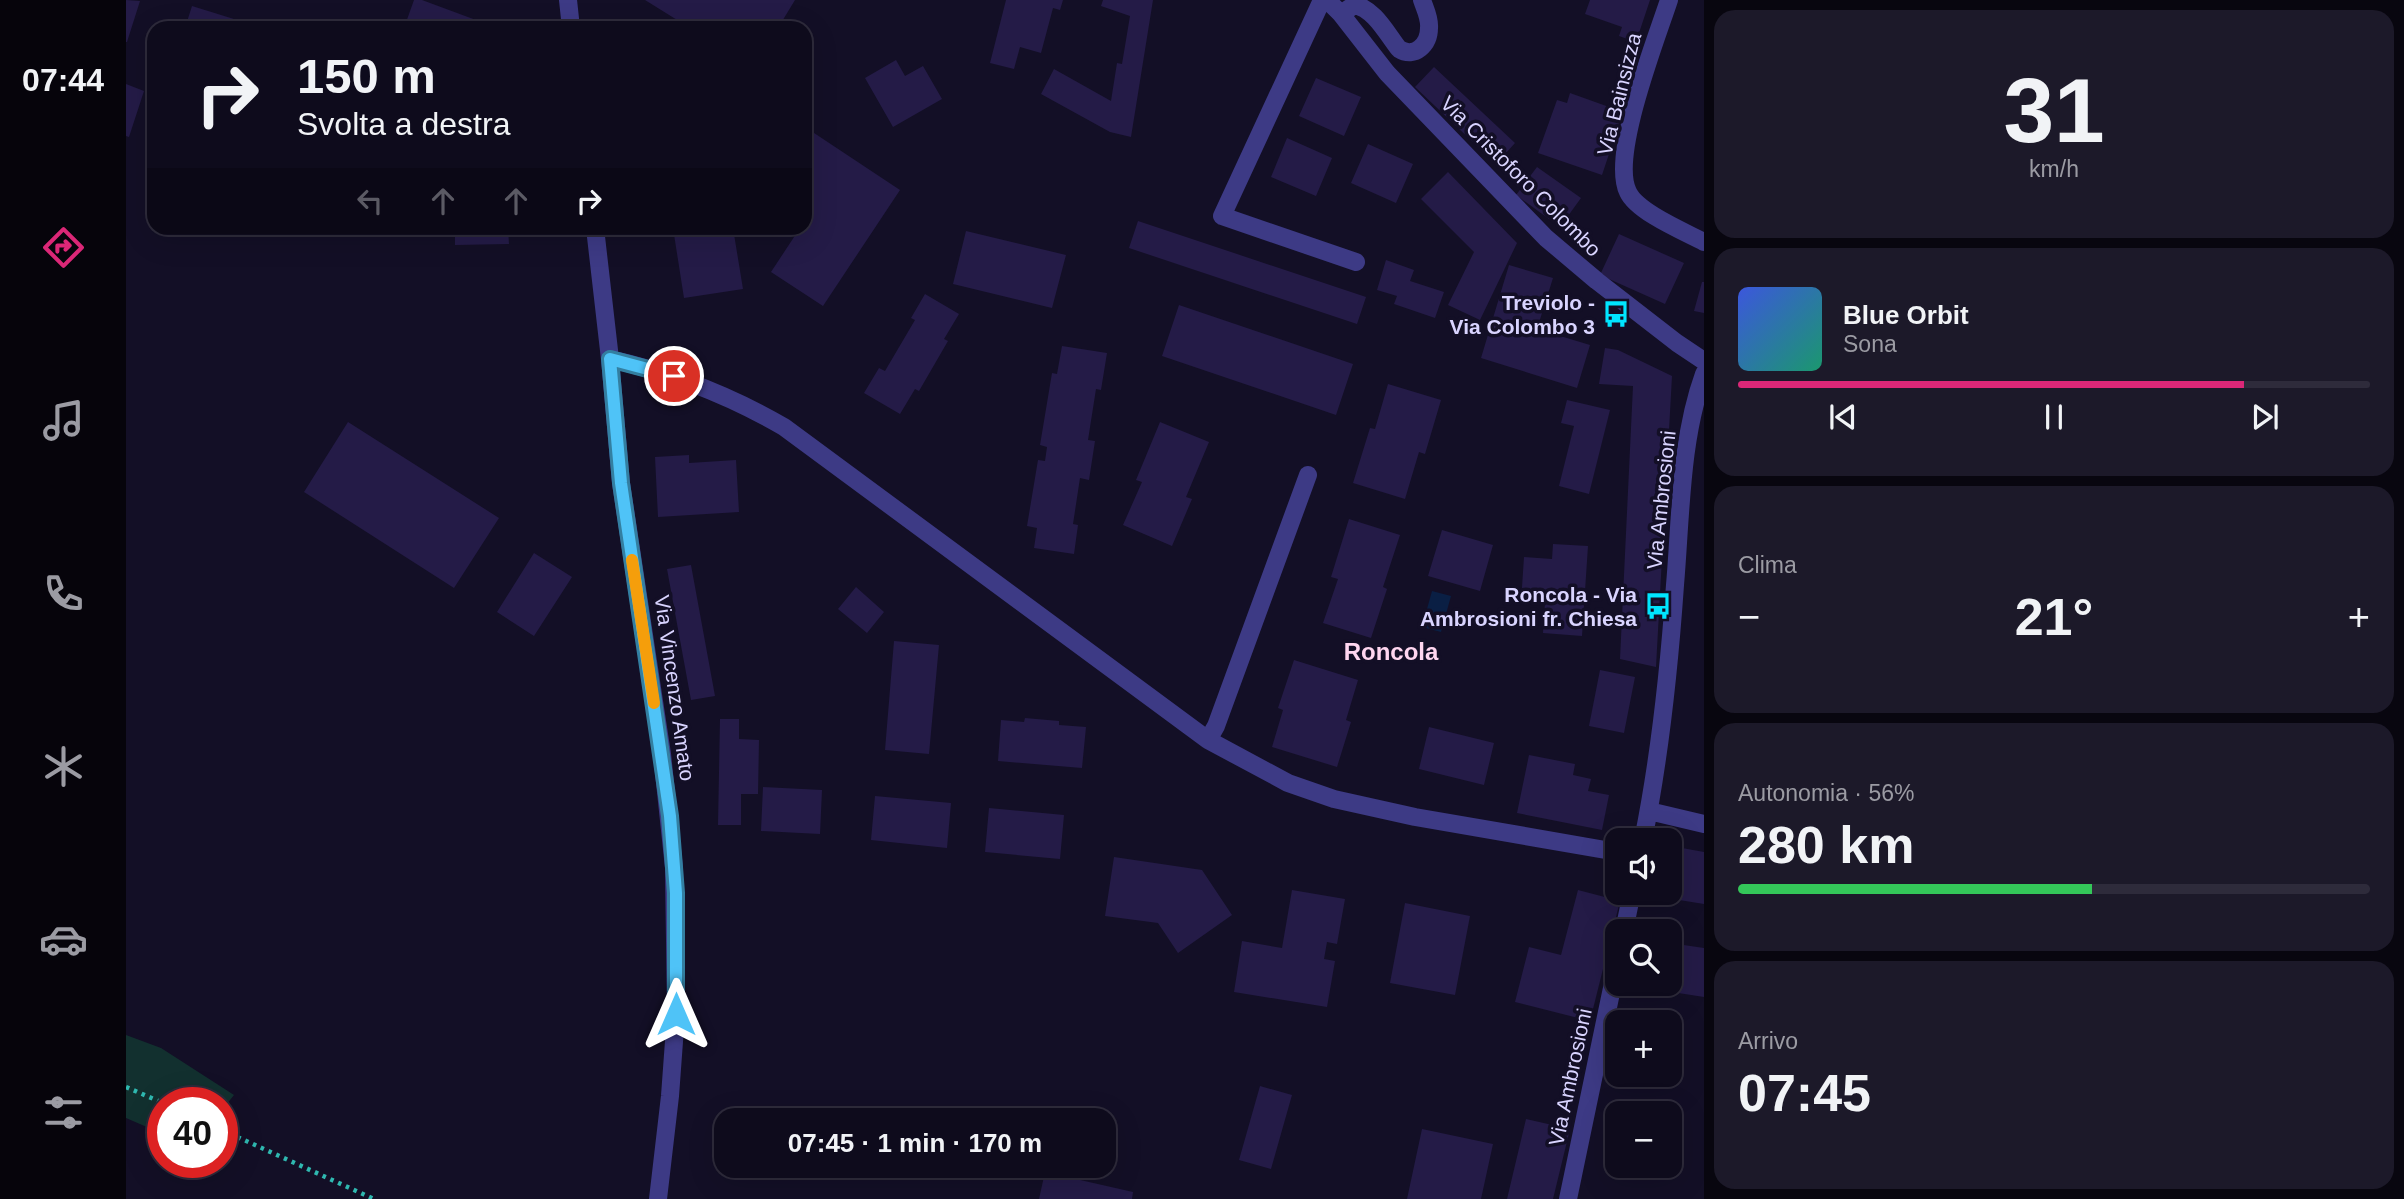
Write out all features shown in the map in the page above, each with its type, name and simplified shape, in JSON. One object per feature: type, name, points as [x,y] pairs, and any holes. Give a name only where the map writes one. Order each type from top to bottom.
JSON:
[{"type":"street","points":[[568,0],[570,21]]},
{"type":"street","points":[[1325,0],[1222,216],[1356,262]]},
{"type":"street","name":"Via Cristoforo Colombo","points":[[1325,0],[1341,14],[1387,73],[1529,221],[1564,254],[1704,361]]},
{"type":"street","points":[[1341,14],[1354,5],[1362,6],[1399,48],[1412,52],[1424,44],[1429,29],[1422,0]]},
{"type":"street","name":"Via Bainsizza","points":[[1669,0],[1629,132],[1623,159],[1625,183],[1628,192],[1640,205],[1704,242]]},
{"type":"street","name":"Via Vincenzo Amato","points":[[596,235],[621,483],[664,766],[674,868],[676,1014],[658,1199]]},
{"type":"street","points":[[610,359],[664,372],[716,392],[761,413],[793,433],[1208,740],[1281,780],[1334,799],[1415,817],[1605,850]]},
{"type":"street","name":"Via Ambrosioni","points":[[1645,828],[1671,640],[1685,468],[1693,414],[1704,374]]},
{"type":"street","points":[[1208,740],[1216,726],[1308,475]]},
{"type":"street","points":[[1649,811],[1704,824]]},
{"type":"street","name":"Via Ambrosioni","points":[[1568,1199],[1610,996]]},
{"type":"path","points":[[126,1087],[147,1096]]},
{"type":"path","points":[[238,1137],[374,1199]]},
{"type":"green space","points":[[126,1035],[161,1048],[222,1087],[147,1087],[147,1127],[126,1118]]},
{"type":"water","points":[[1432,591],[1451,596],[1441,632],[1422,627]]},
{"type":"building","points":[[126,0],[140,1],[127,42],[126,42]]},
{"type":"building","points":[[414,0],[422,0],[479,21],[406,21]]},
{"type":"building","points":[[645,0],[795,0],[782,21],[679,21]]},
{"type":"building","points":[[1006,0],[1063,0],[1060,10],[1053,8],[1041,53],[1020,47],[1014,69],[990,63]]},
{"type":"building","points":[[1103,0],[1153,0],[1131,137],[1110,132],[1041,94],[1054,69],[1111,101],[1117,63],[1122,64],[1130,16],[1101,6]]},
{"type":"building","points":[[1590,0],[1650,0],[1636,42],[1619,36],[1622,27],[1585,14]]},
{"type":"building","points":[[192,6],[240,21],[187,21]]},
{"type":"building","points":[[896,60],[905,76],[923,66],[942,99],[893,127],[865,78]]},
{"type":"building","points":[[1434,67],[1515,143],[1496,164],[1415,87]]},
{"type":"building","points":[[1316,78],[1361,97],[1344,136],[1299,116]]},
{"type":"building","points":[[126,84],[144,91],[129,137],[126,136]]},
{"type":"building","points":[[1570,93],[1623,112],[1602,175],[1538,153],[1557,100],[1567,103]]},
{"type":"building","points":[[812,132],[900,190],[823,306],[771,272],[795,235],[812,235]]},
{"type":"building","points":[[1287,138],[1332,158],[1316,196],[1271,177]]},
{"type":"building","points":[[1368,144],[1413,164],[1396,203],[1351,183]]},
{"type":"building","points":[[1537,167],[1581,198],[1560,227],[1516,195]]},
{"type":"building","points":[[1448,172],[1517,243],[1480,320],[1448,305],[1474,252],[1421,199]]},
{"type":"building","points":[[1138,221],[1366,297],[1357,324],[1129,248]]},
{"type":"building","points":[[966,231],[1066,255],[1052,308],[953,284]]},
{"type":"building","points":[[1619,234],[1684,263],[1665,304],[1600,275]]},
{"type":"building","points":[[455,235],[508,235],[509,244],[455,245]]},
{"type":"building","points":[[674,235],[734,235],[743,289],[684,298]]},
{"type":"building","points":[[1386,260],[1414,270],[1410,281],[1444,292],[1435,318],[1394,304],[1397,296],[1377,290]]},
{"type":"building","points":[[1509,265],[1553,278],[1537,329],[1590,345],[1577,388],[1481,358]]},
{"type":"building","points":[[1704,282],[1704,313],[1694,311]]},
{"type":"building","points":[[925,294],[959,314],[944,339],[948,341],[919,391],[915,389],[900,414],[864,393],[879,368],[885,371],[915,320],[911,318]]},
{"type":"building","points":[[1179,305],[1353,364],[1336,415],[1162,356]]},
{"type":"building","points":[[1062,346],[1107,353],[1101,390],[1096,389],[1088,440],[1095,441],[1089,480],[1080,478],[1073,524],[1078,525],[1074,554],[1034,548],[1037,528],[1027,526],[1038,460],[1045,461],[1047,447],[1040,445],[1052,373],[1057,374]]},
{"type":"building","points":[[1605,348],[1618,350],[1672,376],[1656,667],[1620,659],[1633,386],[1599,384]]},
{"type":"building","points":[[1388,384],[1441,400],[1425,454],[1419,452],[1405,499],[1353,483],[1370,428],[1375,429]]},
{"type":"building","points":[[1567,400],[1610,410],[1589,494],[1559,486],[1574,426],[1561,423]]},
{"type":"building","points":[[348,422],[499,518],[454,588],[304,492]]},
{"type":"building","points":[[1160,422],[1209,442],[1186,497],[1192,499],[1172,546],[1123,525],[1142,482],[1136,480]]},
{"type":"building","points":[[689,455],[689,463],[736,460],[739,512],[658,517],[655,457]]},
{"type":"building","points":[[1349,519],[1400,535],[1383,587],[1387,589],[1371,638],[1323,623],[1338,579],[1331,577]]},
{"type":"building","points":[[1442,530],[1493,545],[1480,591],[1428,576]]},
{"type":"building","points":[[1553,544],[1588,546],[1582,636],[1543,633],[1545,603],[1521,602],[1524,557],[1552,559]]},
{"type":"building","points":[[534,553],[572,577],[534,636],[497,612]]},
{"type":"building","points":[[691,565],[715,696],[691,700],[667,569]]},
{"type":"building","points":[[856,587],[884,612],[867,633],[838,609]]},
{"type":"building","points":[[894,641],[939,645],[929,754],[885,750]]},
{"type":"building","points":[[1294,660],[1358,680],[1346,720],[1351,722],[1337,767],[1272,747],[1283,710],[1278,708]]},
{"type":"building","points":[[1600,670],[1635,677],[1624,733],[1589,726]]},
{"type":"building","points":[[1025,718],[1086,727],[1082,768],[998,761],[1001,720],[1024,722]]},
{"type":"building","points":[[720,719],[739,719],[739,739],[759,740],[758,794],[741,794],[741,825],[718,825]]},
{"type":"building","points":[[1429,727],[1494,743],[1484,785],[1419,769]]},
{"type":"building","points":[[1529,755],[1575,764],[1573,775],[1591,779],[1588,791],[1609,795],[1602,830],[1517,813]]},
{"type":"building","points":[[763,787],[822,790],[820,834],[761,831]]},
{"type":"building","points":[[875,796],[951,803],[947,848],[871,840]]},
{"type":"building","points":[[989,808],[1064,815],[1060,859],[985,852]]},
{"type":"building","points":[[1682,848],[1704,852],[1704,904],[1682,900]]},
{"type":"building","points":[[1114,857],[1202,870],[1232,915],[1178,953],[1158,923],[1105,916]]},
{"type":"building","points":[[1292,890],[1345,899],[1337,944],[1327,942],[1324,959],[1335,961],[1327,1007],[1234,992],[1242,941],[1282,948]]},
{"type":"building","points":[[1578,890],[1605,897],[1605,905],[1619,905],[1616,919],[1605,919],[1605,961],[1590,1021],[1515,1002],[1529,947],[1561,955]]},
{"type":"building","points":[[1405,903],[1470,916],[1455,995],[1390,983]]},
{"type":"building","points":[[1682,945],[1704,948],[1704,997],[1682,994]]},
{"type":"building","points":[[1260,1086],[1292,1095],[1271,1169],[1239,1160]]},
{"type":"building","points":[[1526,1119],[1570,1129],[1553,1199],[1507,1199]]},
{"type":"building","points":[[1422,1129],[1493,1144],[1481,1199],[1407,1199]]},
{"type":"building","points":[[1044,1178],[1071,1178],[1133,1192],[1132,1199],[1039,1199]]},
{"type":"slow traffic","points":[[632,560],[654,703]]},
{"type":"place","name":"Treviolo - Via Colombo 3","points":[[1616,314]]},
{"type":"place","name":"Roncola - Via Ambrosioni fr. Chiesa","points":[[1658,606]]},
{"type":"district","name":"Roncola","points":[[1391,651]]},
{"type":"route","points":[[674,376],[610,359],[621,483],[673,843],[677,948],[676,1014]]}]
